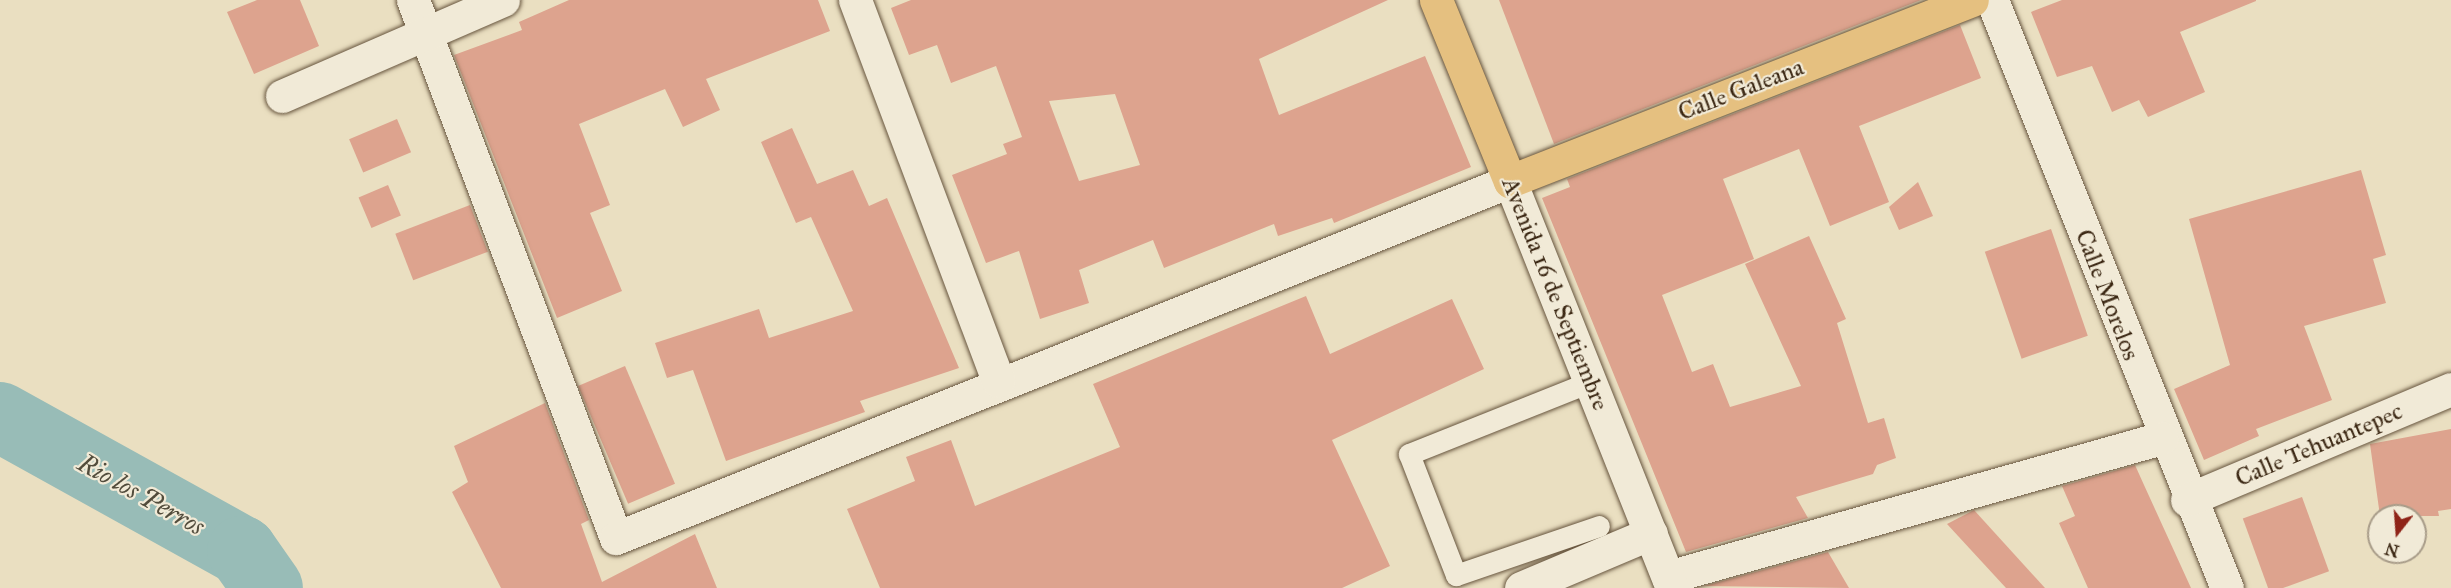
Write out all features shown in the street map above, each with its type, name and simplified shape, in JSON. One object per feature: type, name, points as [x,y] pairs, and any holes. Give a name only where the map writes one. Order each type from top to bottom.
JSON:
[{"type":"main road","name":"Avenida 16 de Septiembre","points":[[1436,0],[1510,181]]},
{"type":"main road","name":"Calle Galeana","points":[[1510,181],[1972,0]]},
{"type":"street","points":[[413,0],[616,538],[998,381],[1510,181]]},
{"type":"street","points":[[282,96],[425,30],[503,0]]},
{"type":"street","points":[[855,0],[998,381]]},
{"type":"street","name":"Calle Morelos","points":[[1992,0],[2162,438],[2227,588]]},
{"type":"street","name":"Avenida 16 de Septiembre","points":[[1510,181],[1670,583]]},
{"type":"street","name":"Calle Tehuantepec","points":[[2187,500],[2451,389]]},
{"type":"street","points":[[1670,583],[2162,438]]},
{"type":"street","points":[[1521,588],[1650,533]]},
{"type":"lane","points":[[1590,382],[1409,454],[1456,575],[1599,526]]},
{"type":"building","points":[[257,0],[300,0],[319,46],[254,74],[227,12]]},
{"type":"building","points":[[569,0],[818,0],[830,31],[706,79],[720,110],[683,127],[665,89],[579,124],[610,205],[590,213],[622,291],[557,318],[454,55],[522,30],[519,22]]},
{"type":"building","points":[[911,0],[1388,0],[1259,59],[1279,115],[1425,56],[1471,167],[1334,223],[1332,218],[1278,236],[1274,224],[1164,268],[1153,240],[1079,270],[1089,303],[1040,319],[1019,251],[986,263],[952,175],[1007,154],[1003,144],[1022,137],[996,66],[951,83],[937,45],[909,55],[891,8]],"holes":[[[1115,94],[1140,165],[1079,181],[1049,101]]]},
{"type":"building","points":[[1499,0],[1921,0],[1554,144]]},
{"type":"building","points":[[2062,0],[2256,1],[2180,32],[2205,92],[2148,117],[2139,100],[2112,112],[2092,66],[2057,77],[2031,12]]},
{"type":"building","points":[[1960,25],[1981,78],[1859,126],[1889,202],[1830,226],[1799,149],[1723,179],[1754,259],[1662,295],[1692,372],[1713,364],[1730,407],[1801,386],[1745,264],[1809,236],[1846,319],[1837,323],[1868,423],[1884,418],[1896,458],[1877,465],[1873,474],[1796,497],[1808,518],[1686,552],[1542,198],[1570,187],[1567,179]]},
{"type":"building","points":[[397,119],[411,152],[363,172],[349,139]]},
{"type":"building","points":[[792,128],[817,184],[853,170],[869,206],[887,198],[959,368],[860,401],[865,412],[726,461],[693,370],[667,378],[655,343],[759,309],[769,338],[853,311],[811,217],[796,223],[761,142]]},
{"type":"building","points":[[2361,170],[2386,255],[2373,259],[2386,303],[2304,326],[2332,400],[2256,429],[2259,436],[2204,460],[2174,389],[2230,365],[2189,219]]},
{"type":"building","points":[[1918,182],[1933,216],[1899,230],[1889,207]]},
{"type":"building","points":[[388,185],[401,215],[371,228],[359,198]]},
{"type":"building","points":[[470,205],[488,252],[413,280],[395,234]]},
{"type":"building","points":[[2051,229],[2088,336],[2022,359],[1985,252]]},
{"type":"building","points":[[1306,296],[1330,354],[1452,299],[1484,369],[1332,440],[1390,566],[1342,588],[880,588],[847,509],[915,481],[906,457],[951,440],[975,506],[1120,447],[1093,384]]},
{"type":"building","points":[[625,366],[675,484],[628,504],[578,386]]},
{"type":"building","points":[[545,403],[589,520],[581,524],[602,582],[695,534],[717,588],[501,588],[452,492],[468,482],[454,446]]},
{"type":"building","points":[[2451,429],[2451,509],[2438,511],[2439,516],[2427,516],[2427,504],[2378,504],[2370,444]]},
{"type":"building","points":[[2135,465],[2191,588],[2088,588],[2059,523],[2075,516],[2062,486]]},
{"type":"building","points":[[2302,497],[2329,571],[2283,588],[2268,588],[2243,519]]},
{"type":"building","points":[[1974,510],[2045,588],[2006,588],[1947,524]]},
{"type":"building","points":[[1828,552],[1849,588],[1704,586]]},
{"type":"waterway","name":"Rio los Perros","points":[[0,417],[242,551],[268,588]]}]
